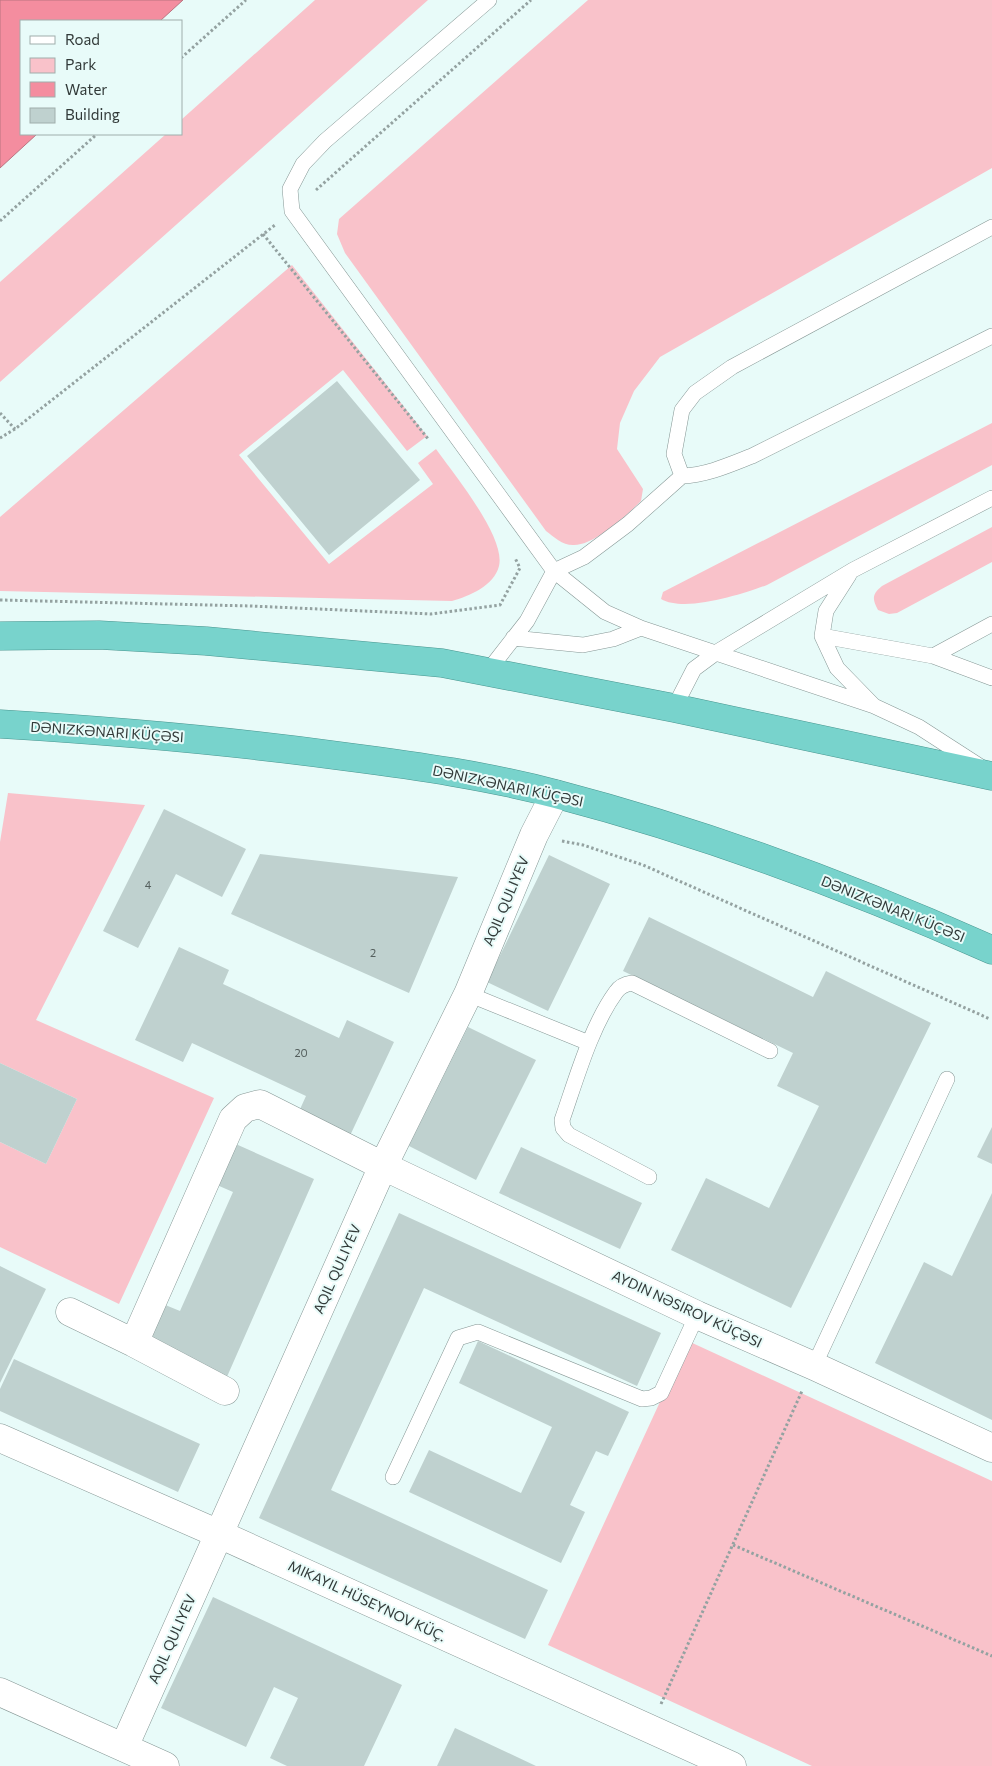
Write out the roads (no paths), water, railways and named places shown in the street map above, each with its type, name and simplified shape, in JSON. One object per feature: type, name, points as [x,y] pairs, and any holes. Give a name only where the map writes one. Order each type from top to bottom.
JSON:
[{"type":"highway","points":[[0,636],[99,635],[206,641],[442,663],[674,708],[992,775]]},
{"type":"highway","points":[[0,724],[230,741],[455,773],[555,794],[704,838],[793,868],[921,918],[992,950]]},
{"type":"street","name":"AQIL QULIYEV","points":[[124,1747],[382,1166],[468,994],[534,835],[555,794]]},
{"type":"street","points":[[134,1343],[234,1119],[245,1108],[260,1104],[382,1166],[697,1315],[814,1366],[992,1448]]},
{"type":"street","points":[[70,1312],[226,1391]]},
{"type":"street","points":[[0,1438],[219,1534],[732,1766]]},
{"type":"street","points":[[0,1692],[165,1766]]},
{"type":"lane","points":[[489,0],[325,141],[303,164],[290,189],[292,211],[554,571],[605,612],[641,628],[874,706],[919,727],[992,775]]},
{"type":"lane","points":[[682,476],[674,454],[677,432],[682,410],[695,393],[732,366],[992,227]]},
{"type":"lane","points":[[488,671],[527,621],[554,571],[584,557],[628,524],[682,476],[716,470],[752,456],[992,336]]},
{"type":"lane","points":[[674,708],[694,669],[717,652],[853,570],[992,498]]},
{"type":"lane","points":[[853,570],[826,611],[822,636],[836,668],[874,706]]},
{"type":"lane","points":[[934,656],[992,624]]},
{"type":"lane","points":[[513,638],[583,645],[614,638],[641,628]]},
{"type":"lane","points":[[822,636],[934,656],[992,678]]},
{"type":"lane","points":[[649,1177],[569,1135],[563,1128],[562,1120],[589,1043],[616,991],[624,985],[632,983],[770,1051]]},
{"type":"lane","points":[[468,994],[589,1043]]},
{"type":"lane","points":[[814,1366],[948,1079]]},
{"type":"lane","points":[[393,1477],[458,1338],[478,1332],[642,1399],[651,1398],[661,1393],[697,1315]]},
{"type":"water","points":[[0,0],[183,0],[161,20],[20,20],[20,135],[36,135],[0,168]]}]
